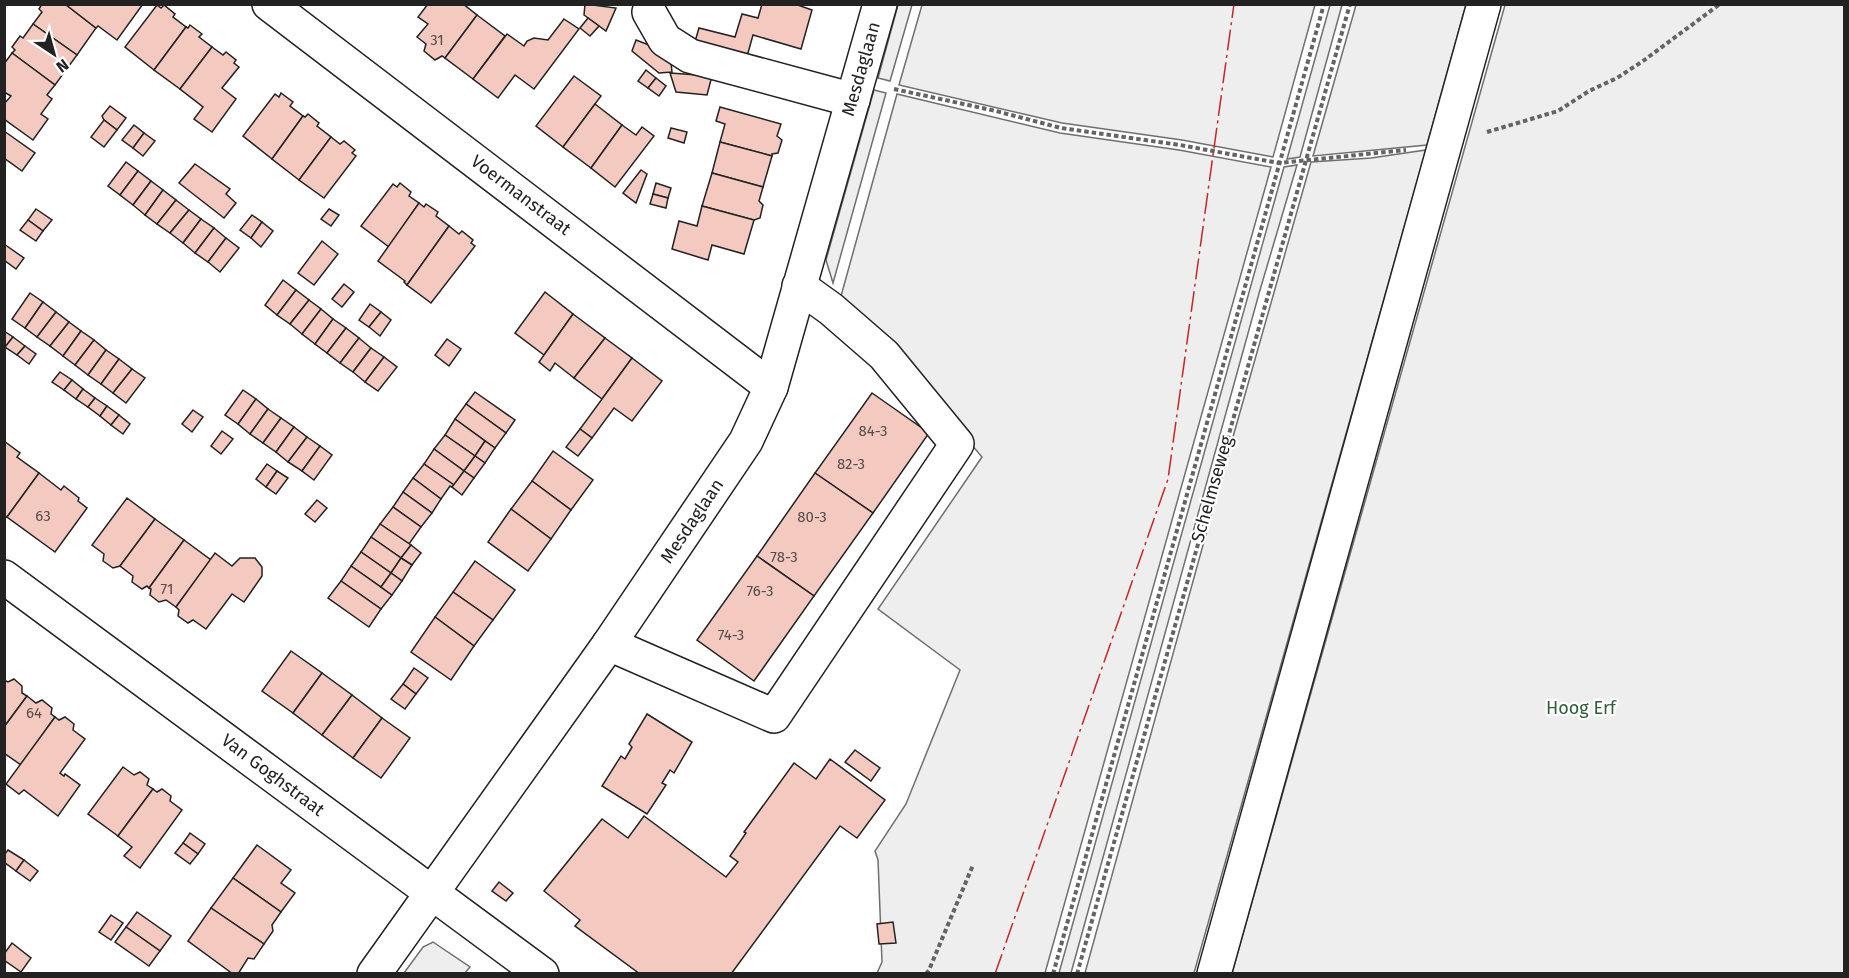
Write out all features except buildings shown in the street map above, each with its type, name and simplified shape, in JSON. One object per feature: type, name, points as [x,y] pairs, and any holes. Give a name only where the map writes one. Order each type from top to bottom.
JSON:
[{"type":"street","name":"Voermanstraat","points":[[269,4],[771,387]]},
{"type":"street","name":"Mesdaglaan","points":[[374,974],[609,644],[746,441],[771,387],[880,4]]},
{"type":"street","points":[[1214,974],[1484,4]]},
{"type":"street","points":[[649,12],[665,40],[690,56],[853,99]]},
{"type":"street","points":[[609,644],[774,716],[957,444],[884,355],[831,309],[799,286]]},
{"type":"street","name":"Van Goghstraat","points":[[4,577],[542,974]]},
{"type":"path","name":"Schelmseweg","points":[[1053,974],[1324,4]]},
{"type":"path","name":"Schelmseweg","points":[[1077,974],[1350,4]]},
{"type":"path","points":[[894,89],[996,111],[1060,128],[1180,145],[1279,163],[1371,155],[1426,148],[1558,111],[1643,61],[1720,4]]},
{"type":"path","points":[[926,974],[973,866]]},
{"type":"green space","points":[[922,4],[1315,5],[1273,157],[1182,140],[1062,123],[899,85]]},
{"type":"green space","points":[[898,5],[912,5],[890,81],[878,78]]},
{"type":"green space","points":[[1330,5],[1342,5],[1300,157],[1287,159]]},
{"type":"green space","points":[[1356,5],[1466,5],[1427,145],[1313,156]]},
{"type":"green space","name":"Hoog Erf","points":[[1505,5],[1844,5],[1844,973],[1232,973]]},
{"type":"green space","points":[[874,90],[886,93],[833,283],[826,260]]},
{"type":"green space","points":[[897,94],[1060,133],[1179,150],[1271,167],[1045,973],[877,973],[882,962],[878,860],[875,851],[906,804],[960,670],[878,609],[982,457],[890,348],[841,296]]},
{"type":"green space","points":[[1426,150],[1194,973],[1085,973],[1311,162],[1371,158]]},
{"type":"green space","points":[[1297,165],[1260,290],[1071,973],[1059,973],[1284,167]]},
{"type":"green space","points":[[433,942],[470,967],[465,973],[404,973],[423,947]]},
{"type":"power","points":[[995,974],[1168,479],[1234,4]]}]
